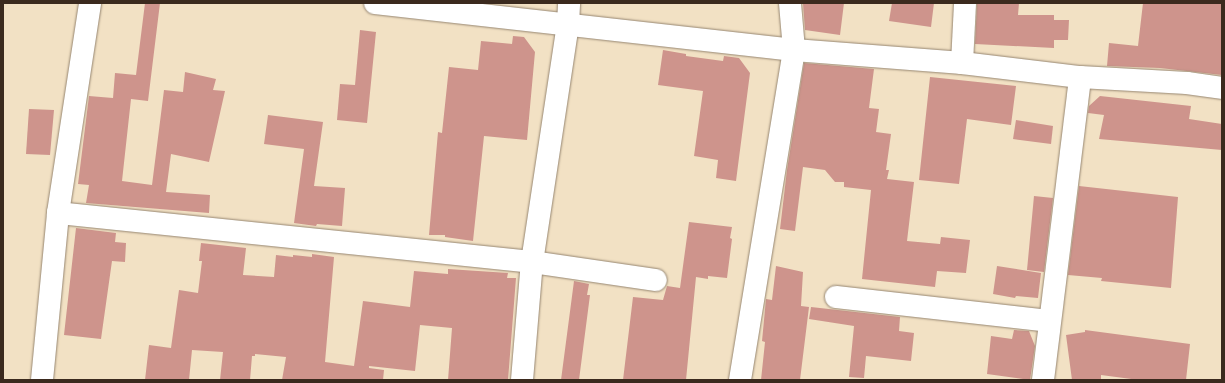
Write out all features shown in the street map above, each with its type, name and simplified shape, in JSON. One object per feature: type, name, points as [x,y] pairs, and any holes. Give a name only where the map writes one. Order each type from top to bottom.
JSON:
[{"type":"street","points":[[42,380],[58,213],[90,3]]},
{"type":"street","points":[[375,3],[568,13],[794,50],[962,63],[1080,76],[1187,83],[1222,88]]},
{"type":"street","points":[[740,380],[794,50],[790,3]]},
{"type":"street","points":[[962,63],[965,3]]},
{"type":"street","points":[[522,380],[532,262],[568,13]]},
{"type":"street","points":[[1043,380],[1080,76]]},
{"type":"street","points":[[58,213],[532,262],[656,280]]},
{"type":"street","points":[[836,297],[1049,321]]},
{"type":"building","points":[[145,3],[160,3],[148,101],[131,99],[122,181],[152,185],[164,90],[183,92],[185,72],[216,79],[213,90],[225,91],[209,162],[171,154],[166,192],[210,195],[209,213],[86,203],[89,185],[78,184],[89,96],[113,98],[115,73],[136,75]]},
{"type":"building","points":[[803,3],[844,3],[840,35],[805,30]]},
{"type":"building","points":[[892,3],[934,3],[931,27],[889,21]]},
{"type":"building","points":[[977,3],[1019,3],[1018,15],[1054,15],[1054,20],[1069,20],[1068,40],[1054,40],[1054,48],[975,44]]},
{"type":"building","points":[[1143,3],[1222,3],[1222,75],[1160,68],[1107,66],[1109,43],[1138,46]]},
{"type":"building","points":[[360,30],[376,32],[367,123],[337,120],[340,84],[355,85]]},
{"type":"building","points":[[513,36],[524,37],[535,52],[527,140],[484,136],[473,241],[445,237],[445,235],[429,235],[438,132],[442,133],[449,67],[478,70],[481,41],[512,44]]},
{"type":"building","points":[[663,50],[686,54],[686,56],[723,61],[724,56],[739,58],[750,73],[736,181],[716,178],[718,160],[694,156],[703,91],[658,85]]},
{"type":"building","points":[[804,63],[874,69],[869,108],[879,109],[876,132],[891,134],[886,170],[889,170],[887,179],[914,182],[907,241],[940,244],[941,237],[970,240],[966,273],[937,271],[935,287],[862,279],[871,190],[844,187],[844,182],[835,182],[825,170],[803,167],[795,231],[780,229],[787,170]]},
{"type":"building","points":[[930,77],[1016,86],[1011,125],[967,119],[959,184],[919,180]]},
{"type":"building","points":[[1100,96],[1191,106],[1189,119],[1222,124],[1222,150],[1099,139],[1104,115],[1088,113],[1089,106]]},
{"type":"building","points":[[29,109],[54,110],[50,155],[26,154]]},
{"type":"building","points":[[268,115],[323,122],[314,186],[345,188],[342,226],[317,224],[316,226],[294,223],[304,149],[264,144]]},
{"type":"building","points":[[1016,120],[1053,126],[1051,144],[1013,139]]},
{"type":"building","points":[[1079,186],[1178,197],[1171,288],[1101,281],[1102,278],[1068,275]]},
{"type":"building","points":[[1034,196],[1053,198],[1044,272],[1027,270]]},
{"type":"building","points":[[689,222],[732,227],[730,238],[732,239],[727,278],[708,276],[708,279],[696,277],[686,380],[623,380],[633,297],[663,300],[667,286],[680,288]]},
{"type":"building","points":[[76,228],[116,233],[115,242],[126,243],[125,262],[112,261],[101,339],[64,335]]},
{"type":"building","points":[[201,243],[246,248],[243,275],[274,277],[276,255],[312,257],[312,254],[334,257],[325,362],[354,366],[363,301],[410,307],[414,271],[448,274],[448,269],[508,273],[507,278],[516,278],[508,380],[448,380],[452,328],[420,325],[415,371],[369,366],[369,368],[384,370],[383,380],[282,380],[286,357],[255,354],[255,356],[252,356],[250,380],[220,380],[223,352],[192,350],[189,380],[145,380],[149,345],[171,348],[179,290],[198,293],[202,261],[199,261]]},
{"type":"building","points":[[776,266],[803,272],[801,306],[809,307],[800,380],[761,380],[765,342],[762,341],[766,299],[772,300]]},
{"type":"building","points":[[997,266],[1041,273],[1038,298],[1016,296],[1015,298],[993,294]]},
{"type":"building","points":[[574,281],[589,284],[587,295],[590,295],[579,380],[561,380]]},
{"type":"building","points":[[811,307],[900,317],[899,331],[914,333],[911,361],[866,356],[864,378],[849,377],[854,326],[809,319]]},
{"type":"building","points":[[1014,330],[1029,331],[1035,346],[1030,380],[987,374],[991,336],[1012,339]]},
{"type":"building","points":[[1085,330],[1190,344],[1186,380],[1139,380],[1101,375],[1101,380],[1072,380],[1066,335],[1085,332]]}]
